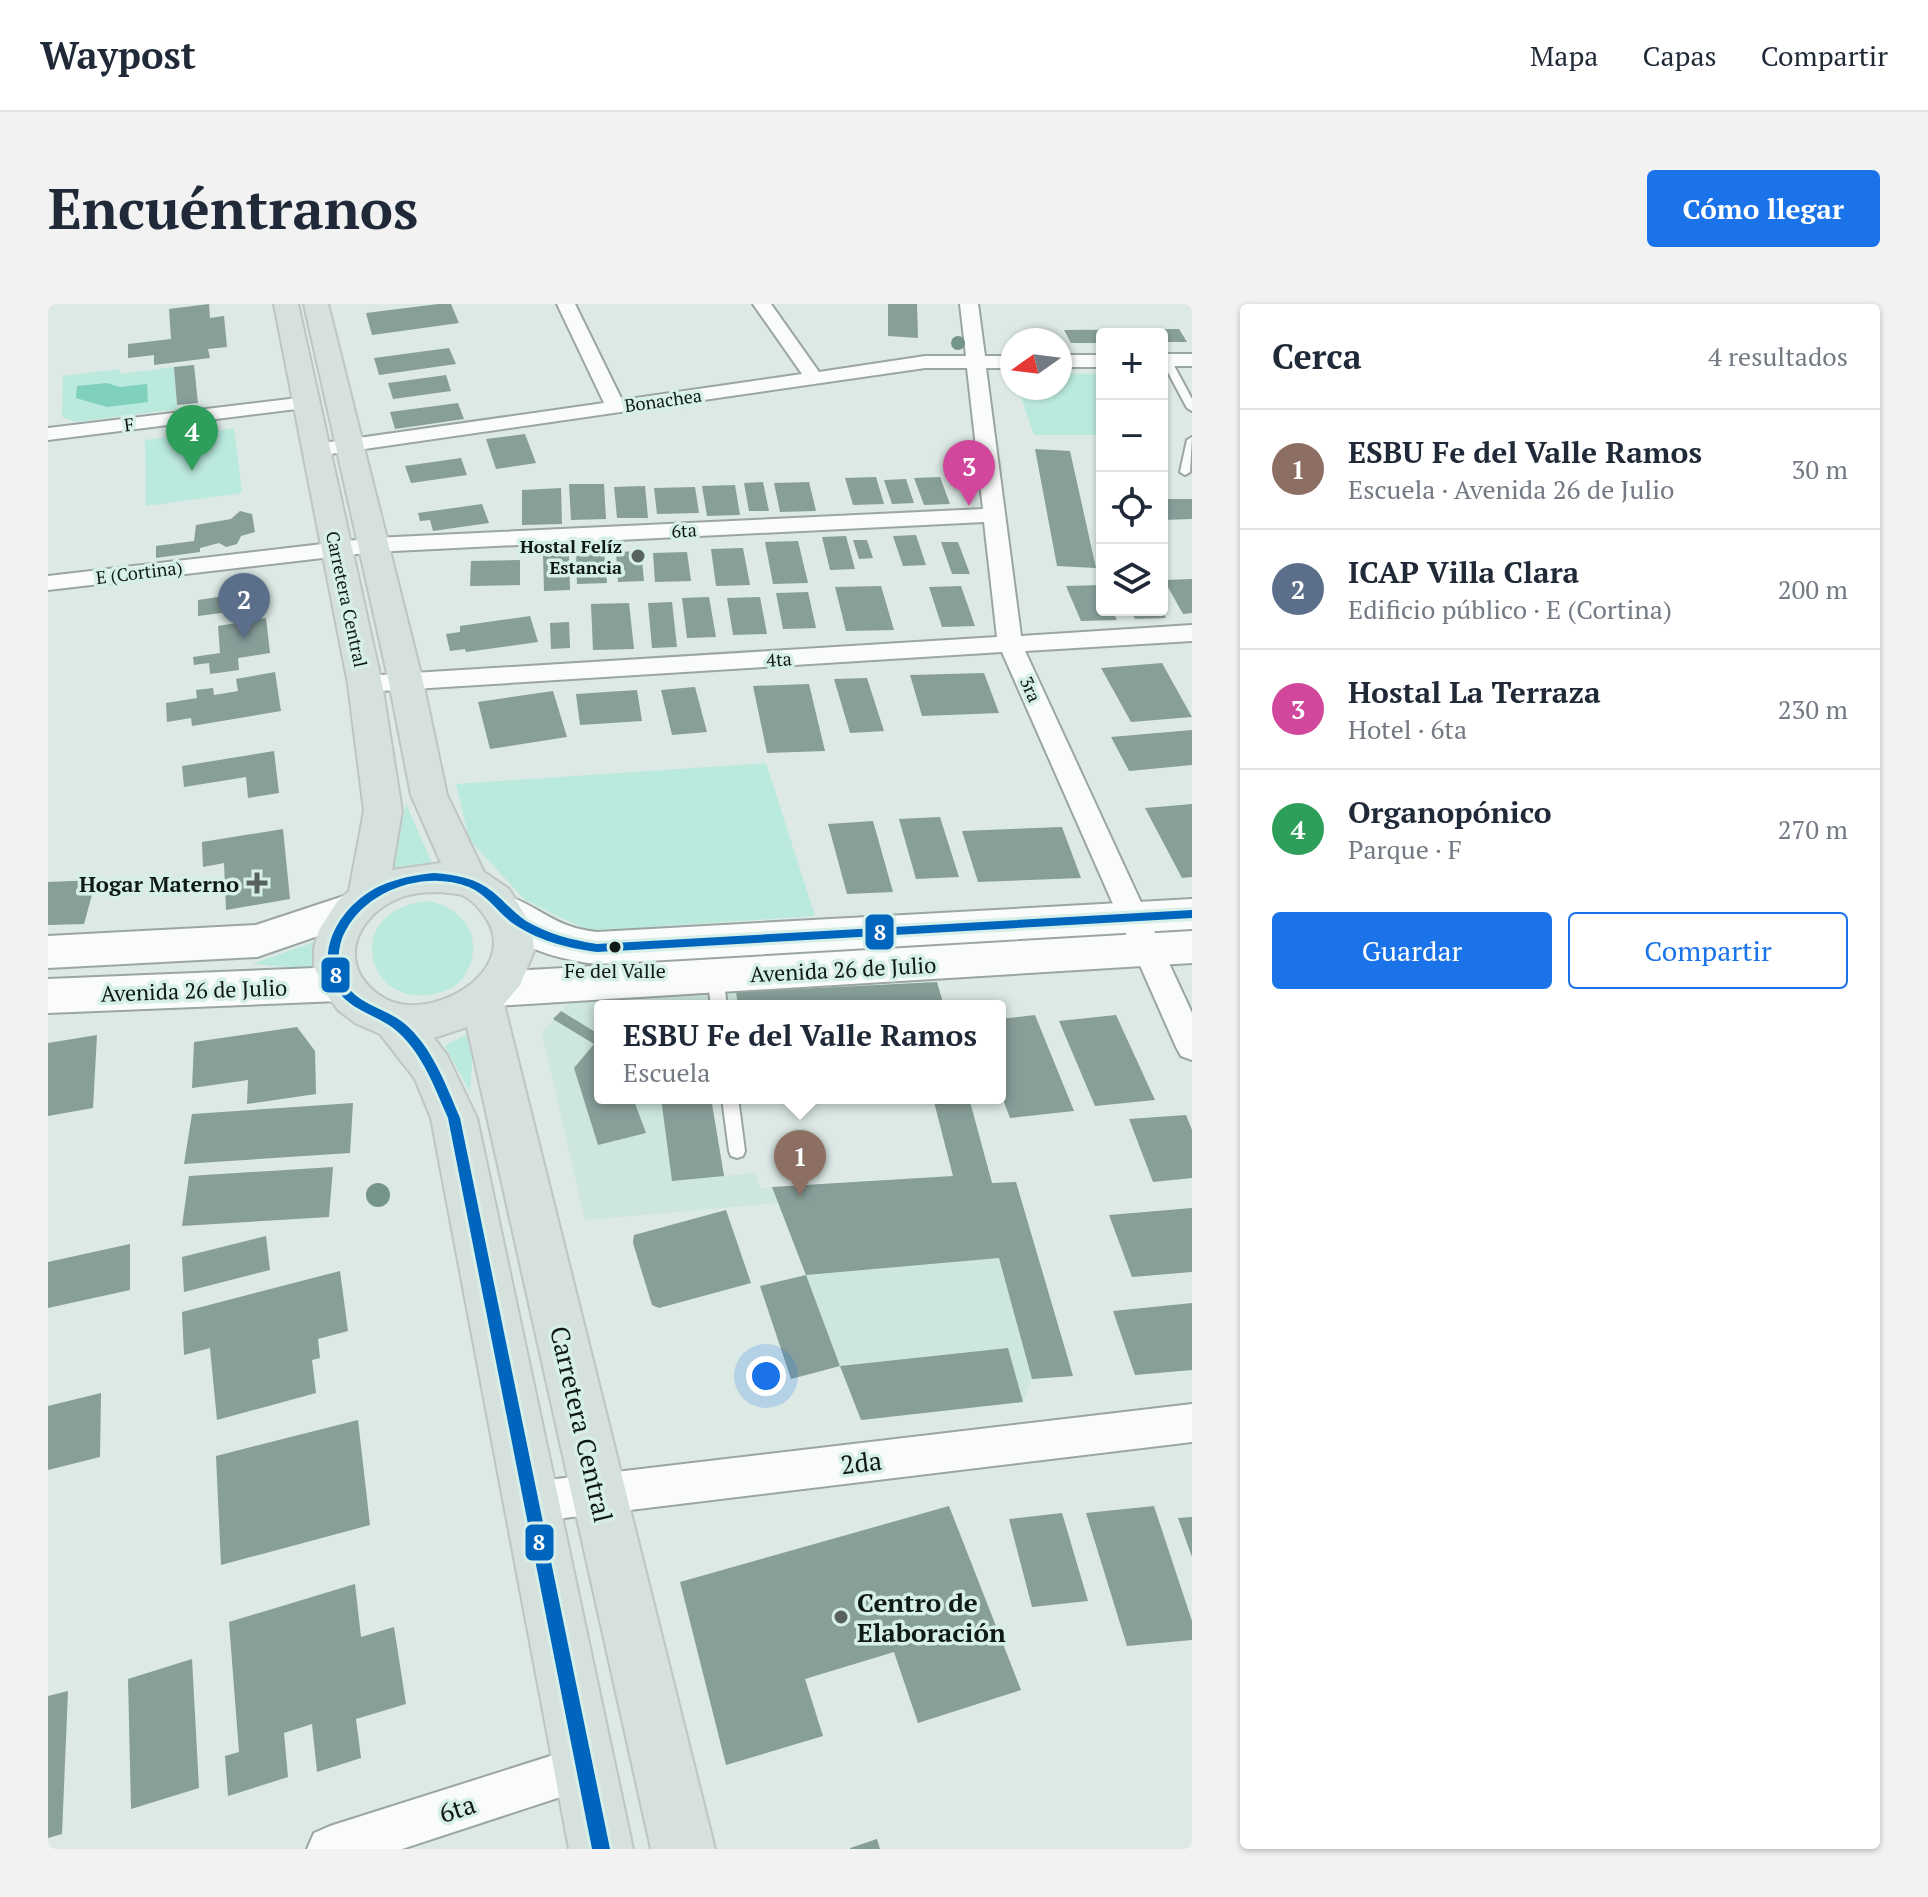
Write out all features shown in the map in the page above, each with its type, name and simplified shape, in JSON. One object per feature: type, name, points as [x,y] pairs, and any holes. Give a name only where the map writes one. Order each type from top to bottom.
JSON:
[{"type":"main road","name":"Carretera Central","points":[[286,304],[365,684],[383,811],[362,902]]},
{"type":"main road","name":"Carretera Central","points":[[316,304],[406,682],[429,795],[469,882]]},
{"type":"main road","points":[[438,877],[469,882],[494,897],[505,910],[513,929],[514,949],[507,970],[488,995],[443,1019],[420,1023],[395,1022],[371,1013],[339,984],[335,944],[342,925],[362,902],[389,885],[414,878],[438,877]]},
{"type":"main road","name":"Avenida 26 de Julio","points":[[48,952],[257,941],[362,902]]},
{"type":"main road","name":"Avenida 26 de Julio","points":[[505,910],[563,945],[597,948],[1141,934],[1192,947]]},
{"type":"main road","name":"Avenida 26 de Julio","points":[[488,995],[717,991],[1141,934],[1192,914]]},
{"type":"main road","name":"Avenida 26 de Julio","points":[[48,996],[339,984]]},
{"type":"main road","name":"Carretera Central","points":[[488,995],[599,1493],[683,1849]]},
{"type":"main road","points":[[395,1022],[432,1068],[454,1118],[601,1849]]},
{"type":"street","points":[[566,304],[616,407]]},
{"type":"street","points":[[762,304],[815,380]]},
{"type":"street","name":"3ra","points":[[969,304],[1010,644],[1192,1047]]},
{"type":"street","points":[[1168,360],[1192,360]]},
{"type":"street","points":[[1072,361],[1096,361]]},
{"type":"street","name":"Bonachea","points":[[316,450],[925,362],[1000,362]]},
{"type":"street","name":"F","points":[[48,434],[306,403]]},
{"type":"street","name":"6ta","points":[[374,545],[994,515]]},
{"type":"street","name":"E (Cortina)","points":[[48,583],[374,545]]},
{"type":"street","name":"4ta","points":[[365,684],[1192,633]]},
{"type":"street","name":"2da","points":[[531,1502],[1192,1423]]},
{"type":"street","name":"6ta","points":[[330,1849],[585,1767]]},
{"type":"lane","points":[[1168,367],[1192,408]]},
{"type":"lane","points":[[1185,472],[1192,440]]},
{"type":"lane","points":[[731,1104],[737,1151]]},
{"type":"shaded area","points":[[174,367],[177,409],[76,422],[62,417],[63,376],[119,369],[120,374]]},
{"type":"shaded area","points":[[1072,374],[1096,374],[1096,435],[1034,435],[1022,400],[1072,400]]},
{"type":"shaded area","points":[[107,383],[120,387],[147,384],[148,402],[107,407],[76,398],[77,386]]},
{"type":"shaded area","points":[[234,428],[242,493],[146,506],[145,440]]},
{"type":"shaded area","points":[[766,763],[815,916],[589,931],[525,900],[469,839],[456,784]]},
{"type":"shaded area","points":[[406,804],[432,863],[392,868]]},
{"type":"shaded area","points":[[427,901],[452,910],[461,918],[472,938],[471,963],[455,986],[434,994],[411,995],[392,987],[379,974],[373,957],[373,939],[382,922],[400,908]]},
{"type":"shaded area","points":[[314,942],[320,952],[319,965],[313,969],[252,964]]},
{"type":"shaded area","points":[[937,982],[942,1000],[594,1000],[594,1104],[712,1104],[724,1176],[756,1173],[760,1188],[953,1176],[968,1104],[971,1104],[992,1183],[1016,1182],[1073,1376],[1032,1379],[1023,1402],[861,1420],[778,1203],[585,1220],[542,1033],[570,1001]]},
{"type":"shaded area","points":[[465,1035],[474,1036],[470,1092],[445,1046]]},
{"type":"building","points":[[209,304],[210,318],[224,316],[227,347],[208,349],[210,358],[154,365],[154,355],[128,358],[128,344],[171,339],[169,309]]},
{"type":"building","points":[[451,304],[459,323],[372,335],[366,313]]},
{"type":"building","points":[[888,304],[917,304],[918,338],[888,336]]},
{"type":"building","points":[[1168,329],[1179,329],[1187,342],[1168,342]]},
{"type":"building","points":[[1072,330],[1096,330],[1096,343],[1072,343]]},
{"type":"building","points":[[449,348],[456,364],[379,375],[374,358]]},
{"type":"building","points":[[194,365],[198,403],[177,405],[174,367]]},
{"type":"building","points":[[446,375],[451,391],[393,399],[388,383]]},
{"type":"building","points":[[458,403],[464,419],[395,429],[390,412]]},
{"type":"building","points":[[525,434],[536,463],[496,469],[486,439]]},
{"type":"building","points":[[1035,449],[1070,451],[1096,568],[1057,566]]},
{"type":"building","points":[[461,458],[467,475],[411,483],[405,466]]},
{"type":"building","points":[[876,477],[884,504],[853,505],[845,478]]},
{"type":"building","points":[[940,477],[950,504],[924,505],[914,478]]},
{"type":"building","points":[[906,479],[914,503],[892,504],[884,480]]},
{"type":"building","points":[[763,482],[769,511],[749,511],[744,483]]},
{"type":"building","points":[[809,482],[816,511],[780,512],[774,483]]},
{"type":"building","points":[[569,484],[604,484],[606,519],[571,520]]},
{"type":"building","points":[[735,485],[740,515],[707,516],[702,486]]},
{"type":"building","points":[[645,486],[648,518],[617,518],[614,487]]},
{"type":"building","points":[[695,487],[699,513],[657,514],[654,488]]},
{"type":"building","points":[[561,488],[562,524],[522,525],[522,490]]},
{"type":"building","points":[[1168,499],[1192,499],[1192,519],[1168,520]]},
{"type":"building","points":[[482,504],[489,523],[433,531],[430,520],[420,521],[418,513]]},
{"type":"building","points":[[240,511],[252,514],[255,532],[241,536],[237,544],[226,547],[219,543],[200,548],[200,552],[156,558],[156,546],[194,541],[196,525],[231,519]]},
{"type":"building","points":[[916,535],[926,565],[903,566],[893,536]]},
{"type":"building","points":[[846,536],[855,569],[830,570],[822,537]]},
{"type":"building","points":[[853,540],[867,540],[873,558],[859,559]]},
{"type":"building","points":[[798,541],[808,583],[773,584],[765,542]]},
{"type":"building","points":[[941,542],[958,542],[970,574],[952,574]]},
{"type":"building","points":[[743,548],[750,585],[716,586],[711,549]]},
{"type":"building","points":[[576,550],[604,550],[607,583],[577,584]]},
{"type":"building","points":[[641,551],[644,581],[618,582],[616,552]]},
{"type":"building","points":[[687,552],[691,581],[655,582],[653,553]]},
{"type":"building","points":[[569,554],[570,590],[544,591],[543,555]]},
{"type":"building","points":[[520,560],[520,585],[470,586],[471,561]]},
{"type":"building","points":[[1192,579],[1192,613],[1183,614],[1168,587],[1168,580]]},
{"type":"building","points":[[258,584],[259,608],[198,616],[198,600],[231,595],[231,587]]},
{"type":"building","points":[[1096,585],[1096,616],[1115,616],[1117,620],[1081,621],[1066,586]]},
{"type":"building","points":[[881,586],[894,630],[846,631],[835,587]]},
{"type":"building","points":[[961,586],[975,626],[942,627],[929,587]]},
{"type":"building","points":[[808,592],[816,628],[783,629],[776,593]]},
{"type":"building","points":[[709,597],[716,637],[687,638],[682,598]]},
{"type":"building","points":[[760,597],[767,634],[733,635],[727,598]]},
{"type":"building","points":[[672,602],[677,647],[652,648],[648,603]]},
{"type":"building","points":[[629,603],[634,649],[593,650],[591,604]]},
{"type":"building","points":[[530,616],[538,642],[466,652],[465,649],[450,651],[446,634],[460,632],[460,626]]},
{"type":"building","points":[[1134,616],[1166,618],[1135,619]]},
{"type":"building","points":[[266,618],[270,653],[238,658],[239,670],[210,674],[209,663],[194,665],[193,657],[220,653],[218,626]]},
{"type":"building","points":[[569,622],[570,648],[551,649],[550,623]]},
{"type":"building","points":[[1162,663],[1192,717],[1131,722],[1101,668]]},
{"type":"building","points":[[275,672],[281,711],[192,726],[191,718],[167,722],[166,703],[197,698],[196,690],[213,688],[214,695],[238,691],[236,679]]},
{"type":"building","points":[[984,673],[999,713],[922,716],[910,675]]},
{"type":"building","points":[[867,678],[884,731],[850,733],[834,679]]},
{"type":"building","points":[[809,684],[825,751],[767,753],[753,686]]},
{"type":"building","points":[[695,687],[707,732],[672,735],[661,690]]},
{"type":"building","points":[[637,690],[642,721],[580,725],[576,694]]},
{"type":"building","points":[[553,691],[567,737],[490,749],[478,702]]},
{"type":"building","points":[[1192,730],[1192,765],[1129,771],[1111,737]]},
{"type":"building","points":[[274,751],[279,793],[248,798],[246,777],[184,787],[182,766]]},
{"type":"building","points":[[1192,804],[1192,877],[1182,878],[1145,808]]},
{"type":"building","points":[[940,817],[959,877],[916,879],[899,819]]},
{"type":"building","points":[[873,821],[893,892],[847,894],[828,824]]},
{"type":"building","points":[[1062,827],[1081,878],[978,882],[962,831]]},
{"type":"building","name":"Hogar Materno","points":[[283,829],[290,899],[226,910],[224,863],[203,867],[202,842]]},
{"type":"building","points":[[96,880],[84,924],[48,925],[48,882]]},
{"type":"building","points":[[937,982],[942,1000],[737,1000],[736,992]]},
{"type":"building","points":[[561,1011],[594,1031],[594,1044],[553,1019]]},
{"type":"building","points":[[1035,1015],[1074,1111],[1010,1118],[1005,1104],[1006,1018]]},
{"type":"building","points":[[1116,1015],[1155,1100],[1095,1106],[1059,1021]]},
{"type":"building","points":[[297,1027],[315,1051],[316,1094],[247,1104],[248,1080],[192,1088],[194,1042]]},
{"type":"building","points":[[97,1035],[93,1108],[48,1116],[48,1043]]},
{"type":"building","points":[[594,1044],[594,1104],[635,1104],[646,1133],[598,1145],[574,1068]]},
{"type":"building","points":[[353,1103],[350,1153],[184,1164],[192,1114]]},
{"type":"building","points":[[662,1104],[712,1104],[724,1176],[672,1181]]},
{"type":"building","points":[[935,1104],[971,1104],[992,1183],[1016,1182],[1073,1376],[1032,1379],[999,1258],[806,1275],[772,1187],[953,1176]]},
{"type":"building","points":[[1186,1115],[1192,1130],[1192,1178],[1153,1182],[1129,1119]]},
{"type":"building","points":[[333,1167],[329,1217],[182,1226],[189,1176]]},
{"type":"building","points":[[1192,1208],[1192,1272],[1132,1277],[1109,1215]]},
{"type":"building","points":[[726,1210],[751,1283],[659,1308],[652,1305],[633,1243],[634,1235]]},
{"type":"building","points":[[266,1236],[270,1270],[184,1292],[182,1257]]},
{"type":"building","points":[[130,1244],[130,1290],[48,1308],[48,1262]]},
{"type":"building","points":[[340,1271],[348,1331],[318,1339],[320,1358],[312,1360],[316,1393],[217,1420],[210,1348],[184,1355],[182,1312]]},
{"type":"building","points":[[806,1275],[840,1366],[791,1379],[760,1286]]},
{"type":"building","points":[[1192,1303],[1192,1370],[1135,1375],[1113,1311]]},
{"type":"building","points":[[1008,1348],[1023,1402],[861,1420],[840,1366]]},
{"type":"building","points":[[101,1393],[100,1457],[48,1470],[48,1406]]},
{"type":"building","points":[[358,1420],[370,1525],[221,1565],[216,1456]]},
{"type":"building","name":"Centro de Elaboración","points":[[949,1506],[1021,1690],[918,1723],[894,1652],[805,1679],[823,1736],[726,1765],[680,1582]]},
{"type":"building","points":[[1154,1506],[1192,1621],[1192,1640],[1127,1646],[1086,1513]]},
{"type":"building","points":[[1062,1513],[1088,1601],[1032,1607],[1009,1519]]},
{"type":"building","points":[[1192,1517],[1192,1557],[1178,1518]]},
{"type":"building","points":[[355,1584],[361,1637],[394,1627],[406,1704],[356,1719],[361,1758],[317,1772],[312,1724],[284,1733],[288,1777],[228,1796],[225,1756],[239,1752],[229,1622]]},
{"type":"building","points":[[192,1659],[199,1788],[131,1809],[128,1679]]},
{"type":"building","points":[[68,1691],[62,1834],[48,1838],[48,1696]]},
{"type":"building","points":[[877,1839],[880,1849],[850,1849],[850,1848]]},
{"type":"transit line","name":"8","points":[[601,1849],[454,1118],[433,1071],[412,1038],[395,1023],[360,1005],[339,984],[333,955],[342,926],[353,911],[381,890],[416,878],[434,877],[476,886],[522,924],[542,934],[597,948],[1192,914]]},
{"type":"place","name":"Organopónico","points":[[192,471]]},
{"type":"place","name":"Hostal La Terraza","points":[[969,506]]},
{"type":"place","name":"Hostal Felíz Estancia","points":[[638,556]]},
{"type":"place","name":"ICAP Villa Clara","points":[[244,639]]},
{"type":"place","name":"Hogar Materno","points":[[257,883]]},
{"type":"place","name":"Fe del Valle","points":[[615,947]]},
{"type":"place","name":"ESBU Fe del Valle Ramos","points":[[800,1196]]},
{"type":"place","name":"Centro de Elaboración","points":[[841,1617]]}]
